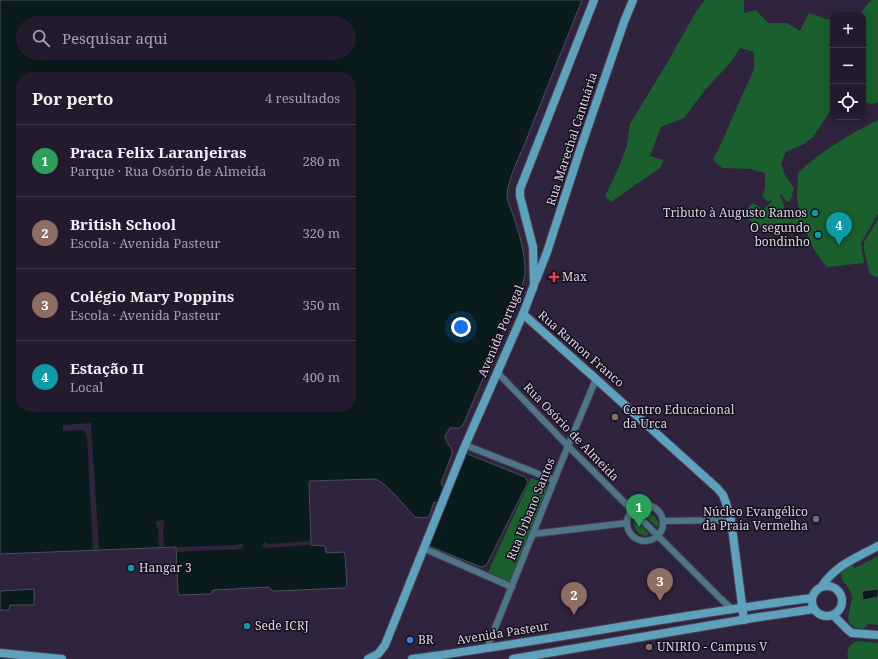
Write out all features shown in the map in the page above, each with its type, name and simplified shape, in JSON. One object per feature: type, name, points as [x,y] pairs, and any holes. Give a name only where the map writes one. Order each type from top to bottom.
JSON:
[{"type":"street","name":"Avenida Portugal","points":[[368,659],[378,654],[385,646],[464,447],[523,314],[534,285],[534,247],[520,196],[520,189],[594,0]]},
{"type":"street","name":"Rua Marechal Cantuária","points":[[534,285],[547,252],[601,88],[633,0]]},
{"type":"street","points":[[534,247],[547,252]]},
{"type":"street","name":"Rua Ramon Franco","points":[[523,314],[723,495],[731,520],[744,620]]},
{"type":"street","name":"Rua Osório de Almeida","points":[[497,372],[568,446],[732,609]]},
{"type":"street","name":"Rua Urbano Santos","points":[[487,648],[596,379]]},
{"type":"street","points":[[464,447],[554,480]]},
{"type":"street","points":[[641,504],[652,505],[660,512],[664,521],[658,536],[647,541],[635,538],[628,529],[627,523],[628,516],[632,510],[641,504]]},
{"type":"street","points":[[664,521],[731,520]]},
{"type":"street","points":[[533,534],[627,523]]},
{"type":"street","points":[[424,546],[512,587]]},
{"type":"street","points":[[822,586],[827,578],[837,569],[878,546]]},
{"type":"street","points":[[822,586],[833,586],[840,593],[842,598],[840,609],[833,616],[822,616],[814,609],[811,602],[815,590],[822,586]]},
{"type":"street","name":"Avenida Pasteur","points":[[412,659],[743,607],[812,598]]},
{"type":"street","points":[[513,659],[814,609]]},
{"type":"street","points":[[833,616],[852,633],[878,636]]},
{"type":"street","points":[[660,621],[662,634]]},
{"type":"street","points":[[0,653],[62,659]]},
{"type":"green space","points":[[705,0],[744,0],[744,13],[756,10],[768,23],[787,23],[800,31],[809,13],[830,20],[830,112],[813,137],[804,144],[786,152],[781,163],[785,175],[794,188],[790,202],[786,201],[781,194],[780,195],[785,209],[791,212],[799,210],[797,197],[798,173],[826,150],[878,120],[878,214],[861,243],[864,263],[827,267],[814,250],[805,228],[777,234],[759,226],[745,217],[744,214],[751,204],[763,209],[773,199],[768,202],[762,196],[765,189],[765,173],[750,169],[722,168],[713,160],[754,69],[754,52],[740,48],[731,62],[705,90],[684,118],[661,127],[650,156],[664,160],[660,168],[611,202],[605,196],[619,167],[627,145],[630,124],[697,10]]},
{"type":"green space","points":[[878,0],[878,102],[871,104],[866,103],[866,12],[861,12],[870,1]]},
{"type":"green space","points":[[878,219],[878,276],[875,277],[870,274],[864,250],[864,242]]},
{"type":"green space","points":[[531,478],[545,483],[548,487],[511,582],[488,572]]},
{"type":"green space","points":[[640,511],[647,512],[654,516],[659,524],[657,527]]},
{"type":"green space","points":[[633,517],[649,534],[646,536],[637,532]]},
{"type":"green space","points":[[878,556],[878,625],[868,624],[863,629],[855,627],[850,624],[848,620],[852,597],[849,589],[841,577],[842,569],[852,564],[855,568]]},
{"type":"green space","points":[[857,641],[878,643],[878,659],[848,659],[847,653],[849,648]]},
{"type":"shaded area","points":[[0,0],[582,0],[515,166],[508,188],[508,200],[520,236],[525,267],[525,274],[520,292],[463,425],[459,428],[450,428],[445,436],[452,452],[441,483],[446,489],[465,453],[525,477],[528,482],[487,564],[481,567],[429,546],[442,505],[434,502],[429,517],[415,517],[385,485],[375,479],[309,482],[311,545],[325,546],[326,553],[344,552],[347,584],[344,588],[273,591],[268,587],[215,590],[210,594],[180,595],[178,593],[176,547],[0,554]]},
{"type":"shaded area","points":[[34,589],[34,605],[10,605],[9,610],[0,610],[0,591]]},
{"type":"shaded area","points":[[878,589],[878,597],[863,600],[862,591]]},
{"type":"pier","points":[[91,423],[99,550],[93,550],[87,435],[83,430],[63,431],[63,425]]},
{"type":"pier","points":[[164,520],[164,547],[159,547],[156,521]]},
{"type":"pier","points":[[311,541],[311,545],[267,548],[264,548],[263,546],[263,543],[265,542],[268,544]]},
{"type":"pier","points":[[241,543],[243,544],[243,547],[240,549],[177,552],[177,547],[237,545]]},
{"type":"place","name":"Tributo à Augusto Ramos","points":[[815,213]]},
{"type":"place","name":"O segundo bondinho","points":[[818,235]]},
{"type":"place","name":"Estação II","points":[[839,245]]},
{"type":"place","name":"Max","points":[[554,277]]},
{"type":"place","name":"Centro Educacional da Urca","points":[[615,417]]},
{"type":"place","name":"Núcleo Evangélico da Praia Vermelha","points":[[816,519]]},
{"type":"place","name":"Praca Felix Laranjeiras","points":[[639,527]]},
{"type":"place","name":"Hangar 3","points":[[131,568]]},
{"type":"place","name":"Colégio Mary Poppins","points":[[660,601]]},
{"type":"place","name":"British School","points":[[574,615]]},
{"type":"place","name":"Sede ICRJ","points":[[247,626]]},
{"type":"place","name":"BR","points":[[410,640]]},
{"type":"place","name":"UNIRIO - Campus V","points":[[649,647]]}]
